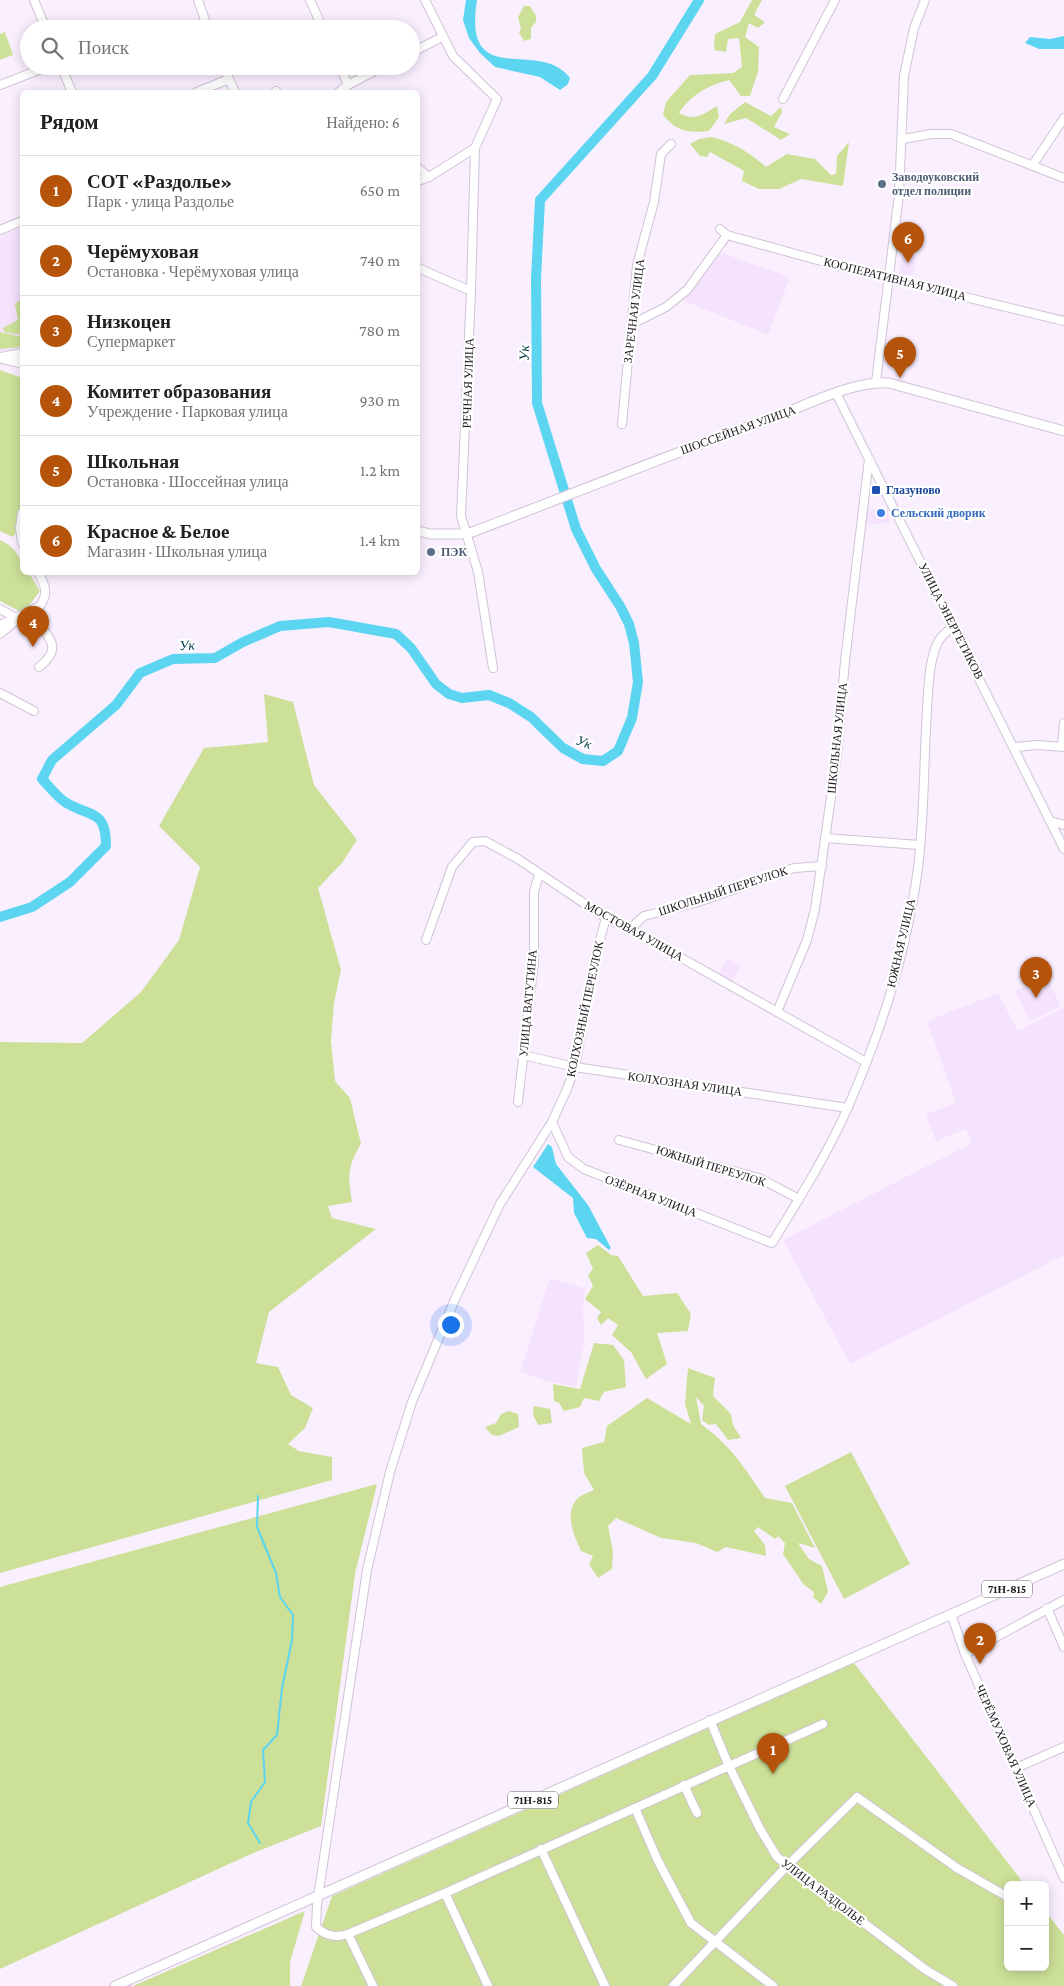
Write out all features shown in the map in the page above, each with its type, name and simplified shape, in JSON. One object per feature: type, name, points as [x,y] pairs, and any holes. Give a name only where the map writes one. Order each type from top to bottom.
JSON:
[{"type":"main road","points":[[0,358],[20,363]]},
{"type":"main road","name":"ШОССЕЙНАЯ УЛИЦА","points":[[420,532],[430,534],[467,534],[836,393],[876,382],[1064,431]]},
{"type":"main road","name":"71Н-815","points":[[115,1986],[1064,1564]]},
{"type":"street","points":[[34,0],[42,20]]},
{"type":"street","points":[[198,0],[205,20]]},
{"type":"street","points":[[310,0],[319,20]]},
{"type":"street","points":[[420,48],[442,37],[425,0]]},
{"type":"street","points":[[782,99],[836,0]]},
{"type":"street","points":[[876,382],[889,278],[902,139],[904,76],[914,28],[926,0]]},
{"type":"street","name":"РЕЧНАЯ УЛИЦА","points":[[442,37],[458,62],[497,99],[475,148],[462,516],[478,572],[493,668]]},
{"type":"street","points":[[0,85],[26,75]]},
{"type":"street","points":[[65,75],[71,90]]},
{"type":"street","points":[[227,75],[234,90]]},
{"type":"street","points":[[344,75],[348,85]]},
{"type":"street","points":[[342,90],[367,75]]},
{"type":"street","points":[[202,90],[229,79]]},
{"type":"street","points":[[1032,166],[1064,118]]},
{"type":"street","points":[[902,139],[931,134],[951,134],[1064,178]]},
{"type":"street","name":"ЗАРЕЧНАЯ УЛИЦА","points":[[622,424],[637,265],[654,202],[661,154],[671,144]]},
{"type":"street","points":[[420,180],[429,177],[475,148]]},
{"type":"street","points":[[420,170],[429,177]]},
{"type":"street","points":[[0,230],[20,222]]},
{"type":"street","name":"КООПЕРАТИВНАЯ УЛИЦА","points":[[720,229],[727,235],[889,278],[1064,321]]},
{"type":"street","points":[[632,324],[666,307],[686,290],[727,235]]},
{"type":"street","points":[[420,269],[471,290]]},
{"type":"street","points":[[0,358],[20,353]]},
{"type":"street","name":"УЛИЦА ЭНЕРГЕТИКОВ","points":[[836,393],[1064,849]]},
{"type":"street","name":"ШКОЛЬНАЯ УЛИЦА","points":[[777,1012],[807,940],[822,866],[837,755],[847,641],[869,459]]},
{"type":"street","points":[[0,625],[33,612],[40,606],[46,592],[46,586],[40,575]]},
{"type":"street","points":[[0,609],[18,618]]},
{"type":"street","points":[[33,612],[51,640],[53,649],[49,659],[39,667]]},
{"type":"street","points":[[0,634],[18,618]]},
{"type":"street","name":"ЮЖНАЯ УЛИЦА","points":[[772,1243],[799,1199],[848,1108],[890,994],[918,867],[930,671],[933,655],[942,633],[954,627]]},
{"type":"street","points":[[0,693],[34,711]]},
{"type":"street","points":[[1015,748],[1037,745],[1063,746],[1064,723]]},
{"type":"street","points":[[1050,821],[1064,825]]},
{"type":"street","points":[[826,838],[919,845]]},
{"type":"street","name":"МОСТОВАЯ УЛИЦА","points":[[426,940],[452,867],[473,842],[484,841],[518,859],[606,918],[630,929],[866,1062]]},
{"type":"street","name":"ШКОЛЬНЫЙ ПЕРЕУЛОК","points":[[630,929],[644,916],[698,902],[794,868],[822,866]]},
{"type":"street","name":"УЛИЦА ВАТУТИНА","points":[[518,1102],[534,962],[534,892],[539,874]]},
{"type":"street","name":"КОЛХОЗНЫЙ ПЕРЕУЛОК","points":[[348,1934],[338,1937],[324,1934],[316,1927],[314,1920],[367,1570],[390,1472],[412,1402],[454,1299],[500,1204],[552,1122],[575,1067],[595,957],[606,918]]},
{"type":"street","name":"КОЛХОЗНАЯ УЛИЦА","points":[[523,1055],[575,1067],[848,1108]]},
{"type":"street","name":"ОЗЁРНАЯ УЛИЦА","points":[[552,1122],[568,1157],[584,1169],[772,1243]]},
{"type":"street","name":"ЮЖНЫЙ ПЕРЕУЛОК","points":[[619,1140],[760,1178],[799,1199]]},
{"type":"street","points":[[965,1654],[1064,1600]]},
{"type":"street","points":[[1047,1608],[1064,1647]]},
{"type":"street","name":"ЧЕРЁМУХОВАЯ УЛИЦА","points":[[951,1614],[965,1654],[1064,1878]]},
{"type":"street","name":"УЛИЦА РАЗДОЛЬЕ","points":[[710,1720],[728,1764],[769,1845],[787,1866],[926,1970],[953,1986]]},
{"type":"street","points":[[374,1986],[348,1934],[635,1808],[728,1764],[823,1724]]},
{"type":"street","points":[[1016,1768],[1064,1748]]},
{"type":"street","points":[[684,1785],[697,1812]]},
{"type":"street","points":[[673,1986],[787,1866],[858,1797],[957,1868],[1004,1895]]},
{"type":"street","points":[[635,1808],[658,1861],[691,1923],[717,1941],[773,1986]]},
{"type":"street","points":[[541,1849],[605,1986]]},
{"type":"street","points":[[445,1893],[488,1986]]},
{"type":"shaded area","points":[[20,229],[20,349],[0,351],[0,237]]},
{"type":"shaded area","points":[[717,251],[790,277],[768,335],[682,300]]},
{"type":"shaded area","points":[[903,254],[916,257],[912,276],[899,273]]},
{"type":"shaded area","points":[[888,508],[889,523],[866,524],[865,509]]},
{"type":"shaded area","points":[[727,958],[741,965],[732,982],[718,975]]},
{"type":"shaded area","points":[[1046,976],[1061,1006],[1030,1021],[1015,991]]},
{"type":"shaded area","points":[[998,993],[1018,1031],[1064,1007],[1064,1255],[850,1364],[783,1240],[972,1143],[966,1129],[936,1141],[926,1114],[956,1103],[927,1021]]},
{"type":"shaded area","points":[[550,1278],[586,1289],[583,1303],[584,1340],[576,1387],[546,1381],[520,1372]]},
{"type":"green space","points":[[752,0],[762,0],[754,15],[765,22],[758,28],[749,23],[745,37],[759,47],[758,72],[750,96],[741,96],[729,80],[714,85],[695,96],[679,113],[684,116],[694,117],[717,106],[719,117],[709,131],[695,132],[683,130],[673,125],[663,115],[666,102],[690,75],[733,73],[742,67],[739,38],[728,39],[726,52],[714,50],[715,34],[740,22]]},
{"type":"green space","points":[[524,6],[530,6],[536,16],[536,22],[531,28],[531,39],[524,41],[519,33],[521,28],[518,17]]},
{"type":"green space","points":[[5,32],[13,55],[0,60],[0,34]]},
{"type":"green space","points":[[745,102],[771,116],[781,107],[782,112],[774,127],[790,134],[781,140],[746,118],[724,124],[730,114]]},
{"type":"green space","points":[[712,137],[741,149],[766,167],[787,154],[815,159],[831,175],[836,174],[837,156],[849,142],[843,186],[801,179],[779,189],[759,189],[742,181],[744,171],[710,152],[707,157],[700,156],[690,144],[699,139]]},
{"type":"green space","points":[[20,300],[20,335],[4,332],[3,328],[18,320],[15,304]]},
{"type":"green space","points":[[0,332],[20,337],[20,347],[0,349]]},
{"type":"green space","points":[[0,370],[20,377],[20,509],[16,532],[13,537],[0,531]]},
{"type":"green space","points":[[0,540],[9,545],[19,557],[20,575],[30,575],[40,591],[23,613],[0,601]]},
{"type":"green space","points":[[264,694],[293,702],[314,785],[357,840],[342,863],[318,888],[341,970],[334,1003],[331,1041],[335,1081],[350,1098],[361,1144],[353,1159],[350,1172],[352,1202],[328,1206],[332,1218],[376,1229],[269,1312],[256,1363],[278,1367],[291,1395],[313,1408],[305,1428],[288,1444],[299,1451],[332,1457],[332,1480],[0,1573],[0,1042],[82,1043],[141,992],[179,940],[200,867],[159,826],[204,748],[268,742]]},
{"type":"green space","points":[[598,1245],[611,1255],[618,1256],[643,1296],[677,1293],[691,1314],[688,1331],[657,1333],[667,1364],[646,1379],[631,1352],[612,1335],[618,1325],[608,1318],[601,1325],[597,1318],[601,1312],[585,1299],[593,1286],[588,1275],[593,1269],[586,1253]]},
{"type":"green space","points":[[594,1343],[613,1345],[624,1360],[626,1387],[604,1392],[599,1401],[584,1398],[580,1407],[564,1411],[559,1403],[554,1401],[553,1384],[580,1389]]},
{"type":"green space","points":[[688,1368],[715,1378],[713,1396],[731,1414],[733,1425],[741,1438],[728,1440],[716,1424],[709,1425],[702,1420],[704,1406],[696,1397],[701,1424],[729,1449],[765,1498],[792,1503],[815,1548],[798,1543],[809,1559],[822,1566],[828,1592],[821,1604],[813,1597],[814,1592],[804,1585],[783,1554],[785,1543],[778,1536],[775,1539],[758,1527],[754,1531],[765,1545],[766,1556],[726,1547],[717,1552],[696,1543],[661,1538],[616,1518],[608,1526],[613,1551],[612,1569],[598,1578],[589,1564],[593,1556],[581,1551],[572,1525],[571,1511],[577,1499],[594,1490],[584,1473],[582,1448],[604,1442],[607,1426],[647,1398],[691,1424],[685,1404]]},
{"type":"green space","points":[[534,1406],[550,1409],[552,1423],[538,1425],[533,1415]]},
{"type":"green space","points":[[509,1411],[518,1414],[519,1427],[499,1436],[492,1435],[485,1427],[496,1423],[501,1414]]},
{"type":"green space","points":[[851,1452],[910,1564],[844,1599],[785,1486]]},
{"type":"green space","points":[[377,1484],[355,1574],[321,1826],[251,1854],[0,1969],[0,1587]]},
{"type":"green space","points":[[854,1663],[1022,1881],[1004,1881],[1004,1971],[1049,1971],[1049,1916],[1064,1935],[1064,1986],[301,1986],[332,1896]]},
{"type":"green space","points":[[305,1911],[290,1962],[290,1986],[133,1986]]},
{"type":"water","points":[[466,0],[477,0],[475,28],[481,45],[492,54],[506,58],[540,61],[556,67],[570,78],[568,84],[560,90],[540,77],[495,67],[480,53],[469,38],[463,20]]},
{"type":"water","points":[[1064,36],[1064,49],[1039,49],[1025,43],[1030,37],[1050,39]]},
{"type":"water","points":[[548,1144],[552,1147],[556,1164],[588,1205],[611,1248],[609,1250],[596,1239],[587,1238],[574,1213],[573,1198],[533,1167]]},
{"type":"waterway","name":"Ук","points":[[0,917],[32,907],[70,882],[106,846],[103,825],[100,820],[65,802],[42,779],[52,760],[116,705],[140,673],[173,659],[215,658],[243,642],[280,626],[329,622],[396,634],[411,648],[436,684],[449,694],[462,698],[489,695],[509,703],[531,717],[563,748],[583,759],[603,761],[618,751],[632,718],[638,682],[634,643],[629,624],[620,606],[596,569],[576,529],[537,403],[536,278],[540,200],[652,76],[699,0]]},
{"type":"waterway","points":[[258,1496],[257,1527],[276,1573],[280,1597],[293,1615],[292,1640],[282,1688],[277,1735],[263,1750],[265,1782],[251,1802],[248,1823],[260,1843]]},
{"type":"place","name":"Заводоуковский отдел полиции","points":[[882,184]]},
{"type":"place","name":"Красное & Белое","points":[[908,263]]},
{"type":"place","name":"Школьная","points":[[900,378]]},
{"type":"place","name":"Глазуново","points":[[876,490]]},
{"type":"place","name":"Сельский дворик","points":[[881,513]]},
{"type":"place","name":"ПЭК","points":[[431,552]]},
{"type":"place","name":"Комитет образования","points":[[33,647]]},
{"type":"place","name":"Низкоцен","points":[[1036,998]]},
{"type":"place","name":"Черёмуховая","points":[[980,1664]]},
{"type":"place","name":"СОТ «Раздолье»","points":[[773,1774]]}]
